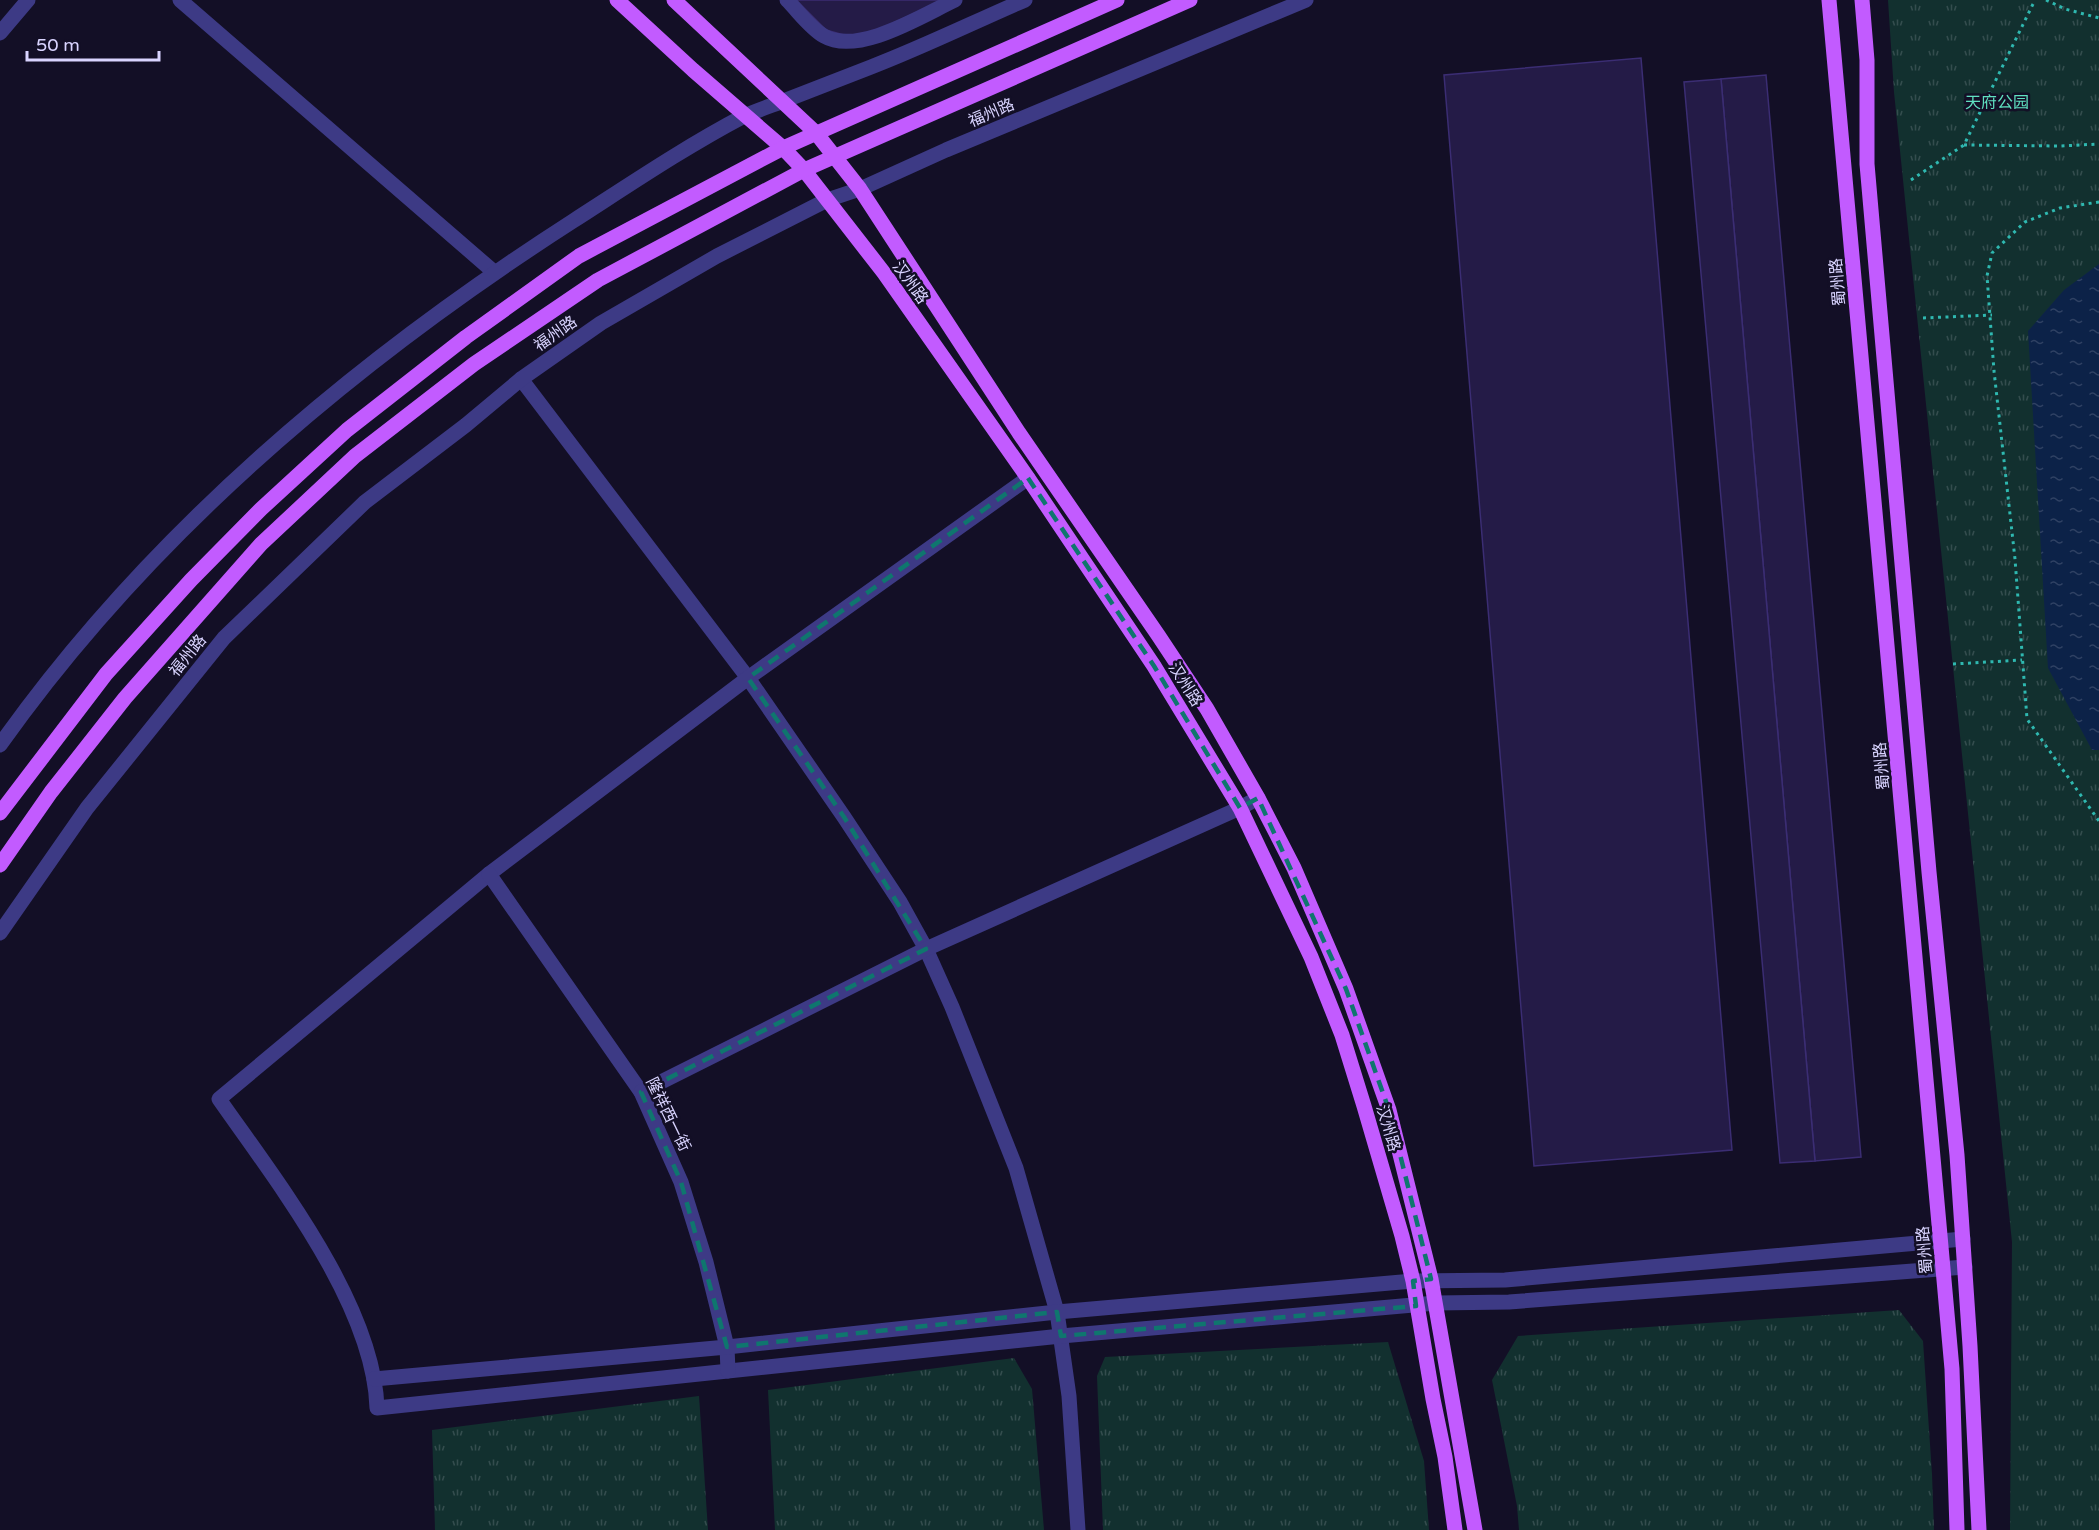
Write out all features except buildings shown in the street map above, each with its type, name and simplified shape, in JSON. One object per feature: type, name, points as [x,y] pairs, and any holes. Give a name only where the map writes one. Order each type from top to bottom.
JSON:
[{"type":"main road","name":"汉州路","points":[[618,0],[693,70],[783,148],[804,170],[884,273],[1028,477],[1154,666],[1240,808],[1311,957],[1342,1035],[1402,1236],[1413,1281],[1445,1457],[1455,1530]]},
{"type":"main road","name":"汉州路","points":[[674,0],[816,133],[860,189],[1019,434],[1207,709],[1258,798],[1294,868],[1346,989],[1389,1110],[1436,1303],[1475,1530]]},
{"type":"main road","points":[[0,813],[106,674],[191,580],[261,509],[347,430],[466,337],[579,256],[783,148],[1117,0]]},
{"type":"main road","name":"福州路","points":[[0,865],[51,792],[125,698],[261,544],[355,456],[474,364],[598,280],[804,170],[1190,0]]},
{"type":"main road","name":"蜀州路","points":[[1829,0],[1952,1369],[1957,1530]]},
{"type":"main road","points":[[1862,0],[1867,60],[1868,175],[1963,1239],[1979,1530]]},
{"type":"street","points":[[0,33],[28,0]]},
{"type":"street","points":[[180,0],[494,272]]},
{"type":"street","points":[[787,0],[822,35],[832,40],[847,42],[870,39],[955,0]]},
{"type":"street","points":[[0,745],[37,693],[120,594],[213,499],[299,423],[494,272],[643,176],[746,116],[875,66],[1025,0]]},
{"type":"street","name":"福州路","points":[[0,933],[87,808],[224,638],[365,502],[466,425],[521,379],[601,322],[717,256],[827,200],[860,189],[946,150],[1306,0]]},
{"type":"street","points":[[521,379],[748,678],[900,902],[926,949],[952,1007],[1016,1168],[1057,1312],[1069,1396],[1078,1530]]},
{"type":"street","points":[[1028,477],[748,678],[489,874],[219,1099],[321,1249],[360,1327],[377,1390],[377,1408],[1061,1336],[1436,1303],[1509,1302],[1965,1266]]},
{"type":"street","points":[[641,1092],[926,949],[1258,798]]},
{"type":"street","name":"隆祥西一街","points":[[489,874],[641,1092],[681,1182],[706,1262],[727,1347],[728,1371]]},
{"type":"street","points":[[374,1379],[727,1347],[1057,1312],[1431,1279],[1505,1280],[1963,1239]]},
{"type":"path","points":[[1911,180],[1964,145],[2035,0]]},
{"type":"path","points":[[2046,0],[2065,9],[2099,18]]},
{"type":"path","points":[[1964,145],[2099,144]]},
{"type":"path","points":[[2099,202],[2060,208],[2025,222],[1992,253],[1988,276],[1994,370],[2014,559],[2027,719],[2099,821]]},
{"type":"path","points":[[1923,318],[1992,315]]},
{"type":"path","points":[[1953,664],[2022,660]]},
{"type":"highlighted area","points":[[1028,478],[1154,666],[1240,808],[1258,798],[1346,989],[1389,1110],[1431,1279],[1413,1281],[1416,1306],[1061,1336],[1057,1312],[727,1347],[681,1182],[641,1092],[926,949],[844,817],[748,678]]},
{"type":"green space","name":"天府公园","points":[[1888,0],[2099,0],[2099,1530],[2010,1530],[2012,1242],[1894,92]]},
{"type":"green space","points":[[1899,1310],[1923,1341],[1934,1530],[1519,1530],[1517,1506],[1492,1380],[1518,1336]]},
{"type":"green space","points":[[1388,1342],[1424,1461],[1429,1530],[1103,1530],[1097,1376],[1105,1357]]},
{"type":"green space","points":[[1014,1358],[1032,1389],[1044,1530],[775,1530],[768,1390]]},
{"type":"green space","points":[[699,1396],[708,1530],[435,1530],[432,1430]]},
{"type":"water","points":[[2099,264],[2099,750],[2092,750],[2048,668],[2028,331],[2064,290]]}]
